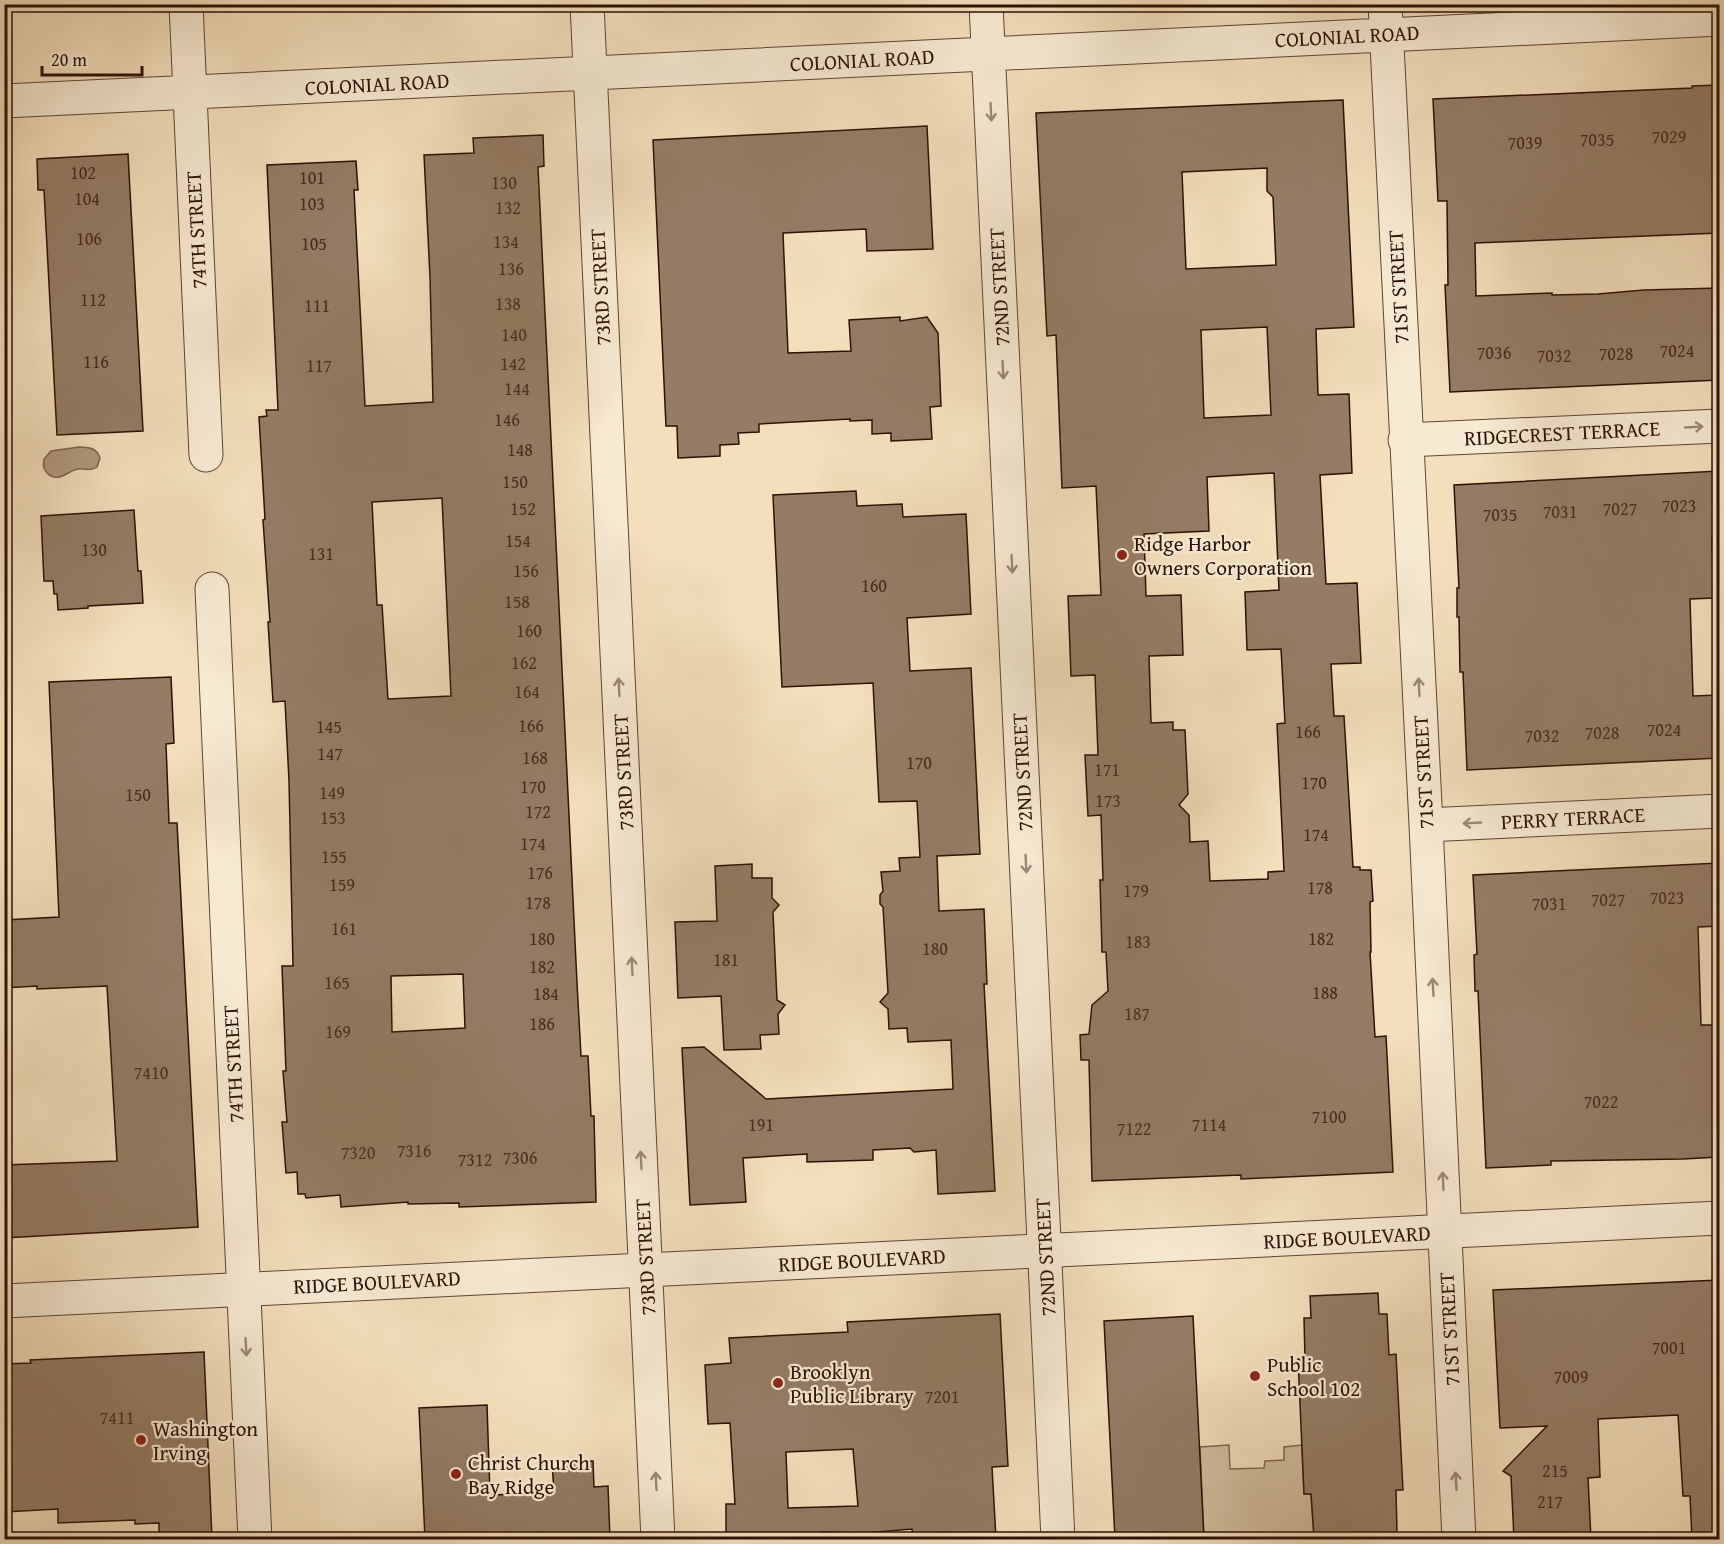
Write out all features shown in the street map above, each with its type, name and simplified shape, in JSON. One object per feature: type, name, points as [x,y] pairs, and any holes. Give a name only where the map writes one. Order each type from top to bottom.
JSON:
[{"type":"street","name":"74TH STREET","points":[[186,4],[206,455]]},
{"type":"street","name":"73RD STREET","points":[[587,4],[658,1539]]},
{"type":"street","name":"72ND STREET","points":[[986,4],[1058,1539]]},
{"type":"street","name":"COLONIAL ROAD","points":[[4,101],[988,54],[1386,20],[1702,14]]},
{"type":"street","name":"71ST STREET","points":[[1386,20],[1459,1539]]},
{"type":"street","name":"RIDGECREST TERRACE","points":[[1405,440],[1719,426]]},
{"type":"street","name":"74TH STREET","points":[[212,589],[255,1539]]},
{"type":"street","name":"PERRY TERRACE","points":[[1426,825],[1719,811]]},
{"type":"street","name":"RIDGE BOULEVARD","points":[[4,1300],[1719,1218]]},
{"type":"shaded area","points":[[79,447],[97,452],[100,458],[97,467],[90,470],[74,470],[59,477],[51,476],[46,471],[44,459],[51,451]]},
{"type":"shaded area","points":[[1229,1445],[1230,1469],[1264,1468],[1265,1461],[1284,1460],[1284,1447],[1302,1445],[1304,1494],[1311,1494],[1314,1537],[1322,1537],[1322,1539],[1204,1539],[1200,1447]]},
{"type":"building","points":[[1719,85],[1719,233],[1475,243],[1476,296],[1598,294],[1719,288],[1719,380],[1450,392],[1445,285],[1448,285],[1447,201],[1438,201],[1433,99]]},
{"type":"building","points":[[1343,100],[1354,327],[1316,329],[1318,395],[1349,394],[1352,473],[1320,475],[1326,584],[1357,583],[1361,663],[1331,664],[1334,716],[1344,716],[1353,867],[1360,867],[1360,870],[1371,870],[1373,901],[1370,902],[1370,952],[1375,1037],[1386,1036],[1393,1172],[1241,1179],[1241,1175],[1092,1181],[1089,1060],[1081,1060],[1080,1035],[1089,1034],[1092,1005],[1108,991],[1106,952],[1102,952],[1101,815],[1088,816],[1085,755],[1098,755],[1095,675],[1071,676],[1068,596],[1101,595],[1096,486],[1062,488],[1056,335],[1047,336],[1036,113]],"holes":[[[1267,168],[1267,191],[1273,197],[1276,265],[1186,269],[1182,172]],[[1267,327],[1271,415],[1204,418],[1201,330]],[[1274,473],[1279,590],[1245,592],[1247,650],[1281,649],[1285,723],[1277,724],[1284,871],[1268,872],[1268,879],[1210,881],[1208,841],[1190,842],[1189,815],[1179,805],[1188,794],[1185,730],[1173,730],[1173,722],[1151,723],[1149,656],[1183,655],[1181,595],[1146,596],[1144,534],[1209,531],[1207,477]]]},
{"type":"building","points":[[927,126],[933,249],[867,251],[866,229],[783,233],[788,353],[851,351],[849,320],[900,317],[900,321],[927,317],[938,333],[941,406],[930,407],[932,439],[891,441],[891,433],[872,434],[872,420],[759,424],[759,432],[738,433],[739,444],[720,445],[720,456],[678,458],[677,426],[666,426],[653,140]]},
{"type":"building","points":[[543,135],[544,166],[538,167],[577,983],[581,1056],[588,1056],[591,1116],[594,1116],[596,1202],[459,1207],[459,1203],[408,1204],[408,1202],[341,1207],[340,1195],[306,1198],[305,1194],[298,1194],[297,1172],[286,1173],[282,1122],[287,1122],[283,1071],[286,1071],[282,966],[293,966],[285,701],[273,702],[259,417],[267,416],[266,410],[278,410],[267,165],[356,161],[358,190],[354,190],[365,406],[433,402],[424,155],[474,153],[473,138]],"holes":[[[442,498],[451,696],[388,699],[382,605],[377,605],[372,502]],[[463,974],[465,1028],[392,1032],[391,976]]]},
{"type":"building","points":[[128,154],[143,431],[57,435],[44,190],[38,190],[37,159]]},
{"type":"building","points":[[1719,471],[1719,536],[1712,536],[1714,598],[1690,599],[1693,696],[1719,695],[1719,758],[1467,770],[1463,672],[1460,672],[1459,617],[1457,617],[1457,588],[1459,588],[1454,485]]},
{"type":"building","points":[[856,491],[857,506],[902,504],[903,517],[966,514],[971,614],[907,618],[910,671],[971,668],[980,854],[937,856],[939,911],[984,909],[987,984],[984,984],[995,1191],[938,1194],[936,1150],[914,1152],[910,1148],[873,1150],[873,1160],[807,1162],[807,1154],[743,1158],[746,1202],[690,1205],[682,1048],[704,1047],[766,1099],[953,1089],[951,1040],[908,1042],[907,1028],[889,1029],[888,1009],[880,1002],[888,993],[883,907],[880,904],[880,895],[883,891],[881,872],[900,871],[899,858],[920,857],[917,801],[879,802],[873,683],[782,687],[773,495]]},
{"type":"building","points":[[134,510],[138,571],[141,571],[143,603],[58,610],[53,581],[44,581],[41,516]]},
{"type":"building","points":[[171,677],[174,743],[166,744],[169,823],[177,823],[198,1227],[4,1238],[4,1165],[117,1161],[107,986],[4,988],[4,920],[59,917],[49,682]]},
{"type":"building","points":[[1719,863],[1719,926],[1698,927],[1701,1025],[1719,1025],[1719,1157],[1551,1161],[1551,1165],[1486,1168],[1478,991],[1475,991],[1474,955],[1477,954],[1473,875]]},
{"type":"building","points":[[752,864],[752,878],[772,878],[772,898],[779,905],[773,912],[777,1000],[785,1005],[778,1014],[779,1034],[760,1035],[761,1049],[724,1050],[721,996],[678,998],[675,922],[717,921],[715,866]]},
{"type":"building","points":[[1719,1280],[1719,1539],[1692,1539],[1690,1496],[1683,1496],[1678,1415],[1598,1419],[1600,1477],[1588,1478],[1591,1539],[1514,1539],[1511,1476],[1503,1471],[1547,1426],[1500,1428],[1493,1290]]},
{"type":"building","points":[[1378,1293],[1379,1314],[1387,1314],[1389,1355],[1396,1354],[1403,1490],[1396,1490],[1397,1533],[1389,1533],[1389,1539],[1322,1539],[1322,1537],[1314,1537],[1311,1494],[1304,1494],[1298,1359],[1305,1359],[1304,1318],[1311,1318],[1310,1296]]},
{"type":"building","points":[[1000,1314],[1008,1466],[992,1467],[996,1539],[913,1538],[912,1529],[865,1533],[821,1532],[821,1536],[802,1537],[802,1539],[726,1539],[726,1504],[735,1504],[730,1423],[708,1424],[705,1365],[731,1363],[729,1338],[848,1332],[847,1322]],"holes":[[[853,1449],[858,1506],[788,1508],[786,1452]]]},
{"type":"building","points":[[1193,1316],[1204,1539],[1115,1539],[1104,1321]]},
{"type":"building","name":"Washington Irving","points":[[204,1352],[212,1539],[159,1539],[159,1523],[135,1524],[135,1520],[58,1523],[58,1509],[4,1512],[4,1364],[31,1363],[30,1360]]},
{"type":"building","name":"Christ Church Bay Ridge","points":[[487,1405],[490,1495],[554,1493],[552,1462],[593,1461],[594,1487],[608,1486],[610,1539],[425,1539],[419,1408]]},
{"type":"place","name":"Ridge Harbor Owners Corporation","points":[[1122,555]]},
{"type":"place","name":"Public School 102","points":[[1255,1376]]},
{"type":"place","name":"Brooklyn Public Library","points":[[778,1383]]},
{"type":"place","name":"Washington Irving","points":[[141,1440]]},
{"type":"place","name":"Christ Church Bay Ridge","points":[[456,1474]]}]
